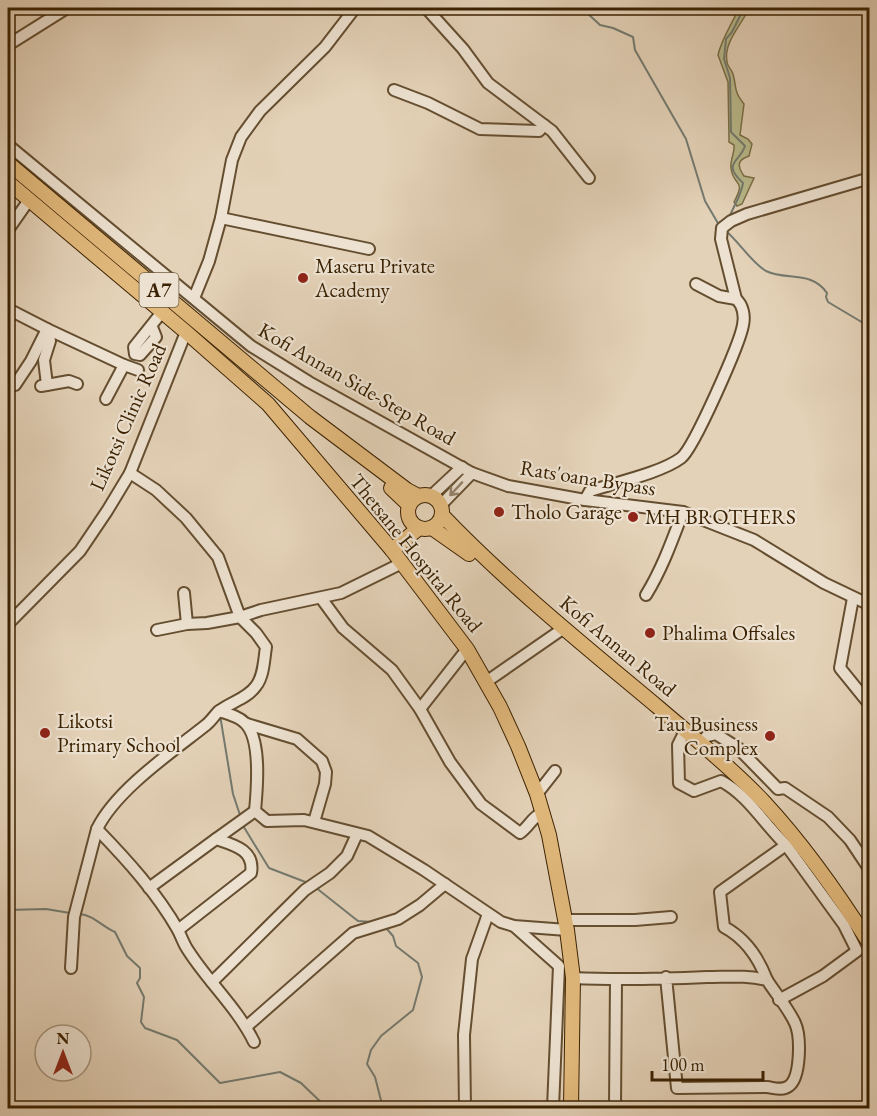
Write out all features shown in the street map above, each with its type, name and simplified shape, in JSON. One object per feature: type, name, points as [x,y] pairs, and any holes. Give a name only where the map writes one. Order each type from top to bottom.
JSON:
[{"type":"main road","name":"Kofi Annan Road","points":[[8,163],[310,417],[323,432],[402,497],[425,511],[476,550],[526,597],[700,743],[764,802],[846,906],[870,944]]},
{"type":"main road","name":"Thetsane Hospital Road","points":[[8,182],[186,332],[268,405],[389,546],[467,650],[514,736],[537,794],[549,834],[566,925],[573,978],[571,1108]]},
{"type":"main road","points":[[389,546],[425,511]]},
{"type":"street","points":[[8,45],[67,8]]},
{"type":"street","points":[[194,298],[209,261],[221,218],[232,160],[247,128],[260,111],[325,47],[355,8]]},
{"type":"street","points":[[426,8],[463,49],[489,83],[552,131],[589,178]]},
{"type":"street","points":[[394,90],[428,103],[480,129],[539,131],[544,125]]},
{"type":"street","name":"Kofi Annan Side-Step Road","points":[[8,145],[251,346],[309,382],[467,470],[425,511]]},
{"type":"street","points":[[585,500],[590,491],[682,457],[694,438],[738,345],[744,323],[743,309],[736,299],[721,239],[722,228],[730,221],[747,214],[870,178]]},
{"type":"street","points":[[8,230],[29,200]]},
{"type":"street","points":[[221,218],[369,249]]},
{"type":"street","points":[[696,284],[727,299],[736,299]]},
{"type":"street","points":[[8,309],[138,370]]},
{"type":"street","points":[[152,327],[162,312]]},
{"type":"street","points":[[15,385],[31,361],[47,328]]},
{"type":"street","points":[[47,328],[50,341],[44,360],[43,386],[69,381],[77,384]]},
{"type":"street","name":"Likotsi Clinic Road","points":[[8,624],[80,551],[107,512],[130,473],[186,332]]},
{"type":"street","points":[[106,399],[124,364]]},
{"type":"street","name":"Rats'oana Bypass","points":[[467,470],[508,486],[585,500],[683,512],[754,540],[853,598],[870,605]]},
{"type":"street","points":[[71,968],[74,917],[97,829],[102,819],[122,796],[177,747],[207,724],[219,711],[241,699],[256,687],[261,676],[266,646],[240,616],[218,557],[178,511],[156,490],[130,473]]},
{"type":"street","points":[[646,595],[661,571],[662,561],[683,512]]},
{"type":"street","points":[[157,630],[207,623],[341,593],[402,563]]},
{"type":"street","points":[[184,593],[187,624]]},
{"type":"street","points":[[321,598],[343,628],[392,670],[420,709],[450,762],[481,804],[520,833],[526,829],[536,815],[542,813]]},
{"type":"street","points":[[853,598],[840,668],[870,705]]},
{"type":"street","points":[[486,682],[564,628]]},
{"type":"street","points":[[420,709],[467,650]]},
{"type":"street","points":[[219,711],[236,716],[247,724],[297,739],[322,761],[326,772],[326,784],[314,822]]},
{"type":"street","points":[[247,724],[257,754],[255,811]]},
{"type":"street","points":[[685,731],[678,746],[679,783],[694,790],[721,781],[731,786],[786,844],[844,925],[857,951],[823,976],[780,1000]]},
{"type":"street","points":[[700,743],[706,736],[716,734],[738,748],[778,789],[785,788],[828,817],[850,840],[870,870]]},
{"type":"street","points":[[537,794],[555,771]]},
{"type":"street","points":[[255,811],[267,821],[304,820],[368,836],[384,844],[488,914],[501,922],[514,926],[566,925],[670,917]]},
{"type":"street","points":[[149,888],[255,811]]},
{"type":"street","points":[[97,829],[149,888],[178,930],[186,947],[246,1027],[254,1042]]},
{"type":"street","points":[[212,982],[305,890],[330,873],[347,856],[357,834]]},
{"type":"street","points":[[178,930],[251,873],[251,863],[242,848],[216,839]]},
{"type":"street","points":[[666,977],[677,1088],[767,1087],[781,1089],[789,1086],[794,1080],[800,1052],[796,1025],[767,980],[761,965],[744,941],[724,927],[720,892],[786,844]]},
{"type":"street","points":[[246,1027],[353,933],[398,919],[420,905],[445,884]]},
{"type":"street","points":[[465,1108],[464,1035],[472,959],[488,914]]},
{"type":"street","points":[[514,926],[560,966],[553,1108]]},
{"type":"street","points":[[573,978],[616,980],[748,976],[767,980]]},
{"type":"street","points":[[615,1108],[616,980]]},
{"type":"green space","points":[[739,8],[749,8],[730,41],[727,62],[733,74],[737,92],[744,104],[740,135],[752,144],[749,156],[740,161],[739,166],[744,176],[754,178],[742,204],[737,206],[734,202],[739,186],[731,168],[734,145],[729,142],[728,82],[718,55]]},
{"type":"waterway","points":[[729,218],[743,183],[733,171],[733,167],[745,146],[731,132],[730,78],[724,59],[726,39],[744,8]]},
{"type":"waterway","points":[[585,11],[600,25],[633,37],[635,50],[686,139],[705,201],[719,225]]},
{"type":"waterway","points":[[726,231],[766,271],[814,281],[827,293],[828,302],[870,327]]},
{"type":"waterway","points":[[220,715],[233,794],[241,818]]},
{"type":"waterway","points":[[242,824],[269,868],[308,883]]},
{"type":"waterway","points":[[315,887],[358,921],[372,922]]},
{"type":"waterway","points":[[8,910],[46,909],[70,913]]},
{"type":"waterway","points":[[79,914],[89,916],[115,932],[127,956],[140,968],[140,978],[137,983],[144,997],[141,1022],[145,1028],[177,1040],[220,1083],[280,1072],[301,1083],[327,1108]]},
{"type":"waterway","points":[[383,1108],[375,1077],[367,1064],[371,1050],[381,1036],[413,1010],[422,977],[418,963],[396,946],[393,936],[386,928]]},
{"type":"place","name":"Maseru Private Academy","points":[[303,278]]},
{"type":"place","name":"Tholo Garage","points":[[499,512]]},
{"type":"place","name":"MH BROTHERS","points":[[633,517]]},
{"type":"place","name":"Phalima Offsales","points":[[650,633]]},
{"type":"place","name":"Likotsi Primary School","points":[[45,733]]},
{"type":"place","name":"Tau Business Complex","points":[[770,736]]}]
